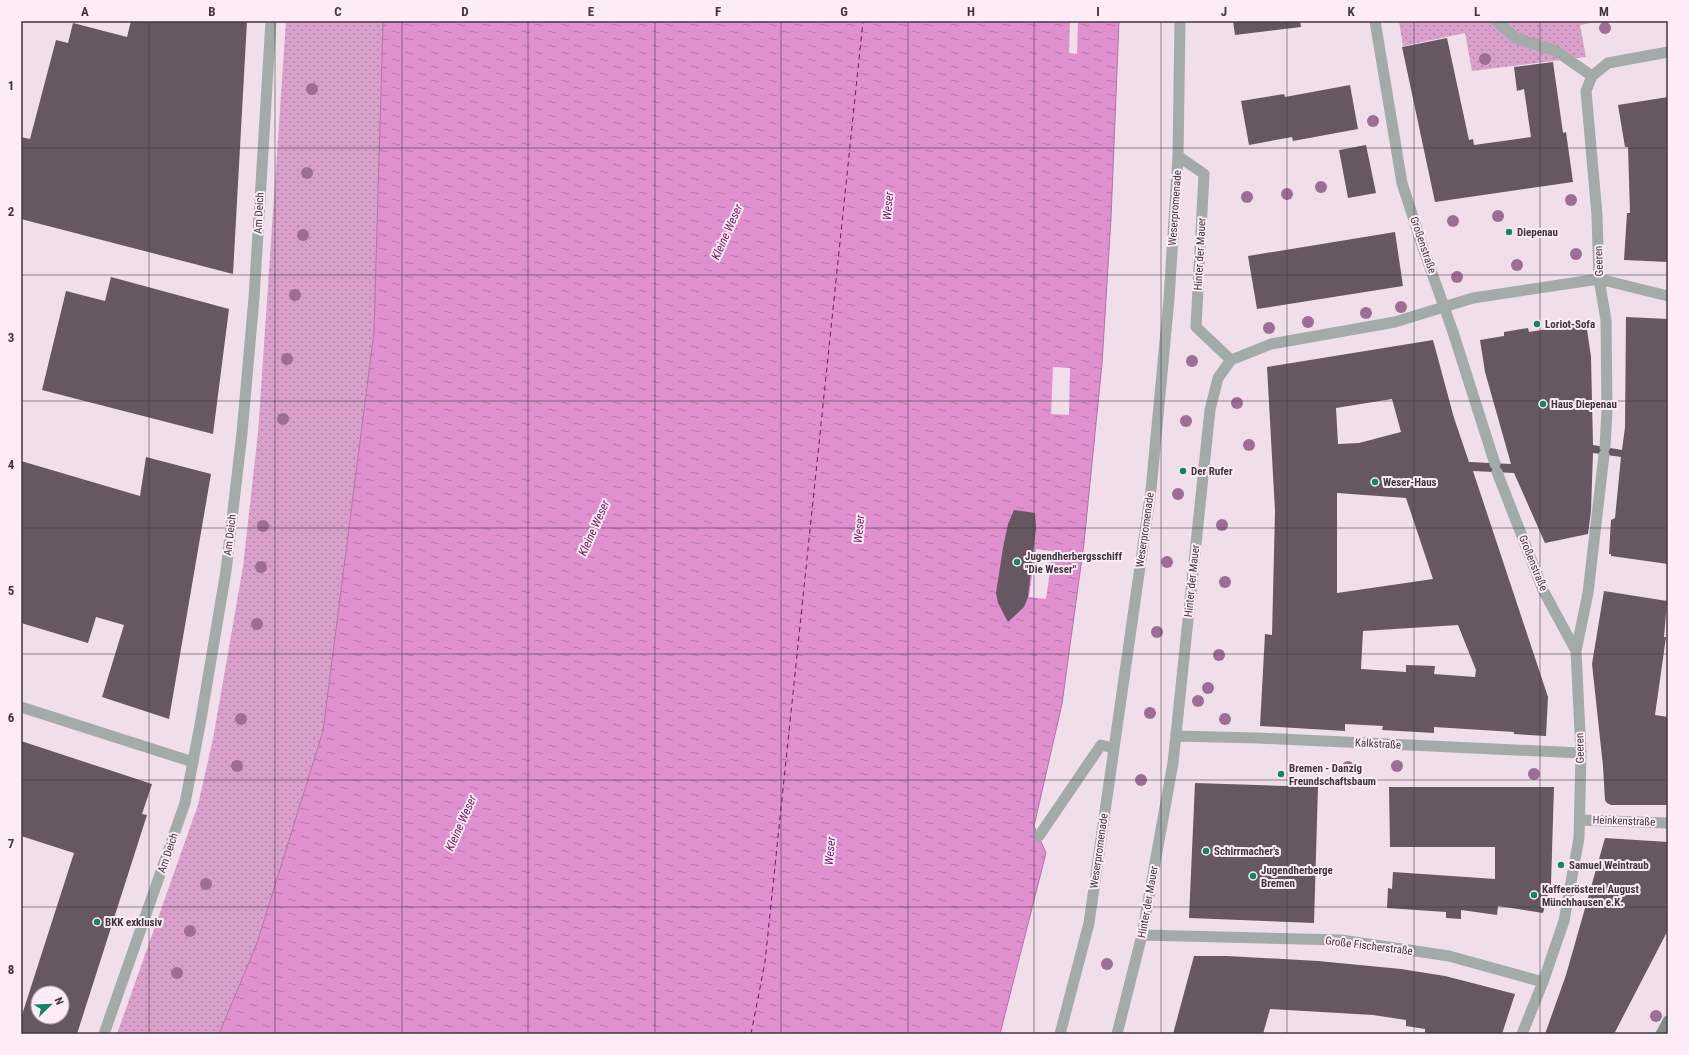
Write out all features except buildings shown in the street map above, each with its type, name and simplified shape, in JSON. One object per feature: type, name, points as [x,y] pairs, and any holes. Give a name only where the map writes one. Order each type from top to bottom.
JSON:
[{"type":"main road","points":[[1661,1034],[1668,1021]]},
{"type":"street","name":"Am Deich","points":[[104,1034],[185,803],[226,571],[242,433],[254,298],[271,21]]},
{"type":"street","name":"Weserpromenade","points":[[1060,1034],[1089,923],[1151,490],[1169,299],[1178,156],[1180,21]]},
{"type":"street","name":"Großenstraße","points":[[1375,21],[1402,183],[1496,468],[1543,590],[1576,651]]},
{"type":"street","points":[[1496,21],[1516,38],[1556,51],[1592,76],[1608,63],[1668,52]]},
{"type":"street","name":"Geeren","points":[[1522,1034],[1543,982],[1564,922],[1579,838],[1581,753],[1576,651],[1588,593],[1605,451],[1607,410],[1606,320],[1599,279],[1597,215],[1586,91],[1592,76]]},
{"type":"street","name":"Hinter der Mauer","points":[[1117,1034],[1142,935],[1176,736],[1210,410],[1218,378],[1231,360],[1196,327],[1204,174],[1178,156]]},
{"type":"street","points":[[1231,360],[1270,344],[1395,322],[1473,298],[1599,279],[1668,296]]},
{"type":"street","points":[[21,706],[193,762]]},
{"type":"street","name":"Kalkstraße","points":[[1176,736],[1272,738],[1581,753]]},
{"type":"street","points":[[1039,836],[1101,745],[1113,748]]},
{"type":"street","name":"Heinkenstraße","points":[[1580,820],[1668,823]]},
{"type":"street","name":"Große Fischerstraße","points":[[1142,935],[1341,940],[1449,956],[1543,982]]},
{"type":"shaded area","points":[[286,21],[383,21],[374,332],[323,731],[257,943],[219,1034],[117,1034],[198,805],[213,739],[243,567],[258,433]]},
{"type":"shaded area","points":[[1399,21],[1600,21],[1580,25],[1586,57],[1472,71],[1465,33],[1403,46]]},
{"type":"water","points":[[383,21],[1119,21],[1111,218],[1102,364],[1084,543],[1062,704],[1034,826],[1046,853],[1000,1034],[219,1034],[257,943],[323,731],[374,332]]},
{"type":"pier","points":[[1070,21],[1078,21],[1077,54],[1069,53]]},
{"type":"pier","points":[[1053,367],[1070,368],[1069,415],[1051,414]]},
{"type":"pier","points":[[1036,549],[1053,551],[1046,599],[1029,597]]},
{"type":"ferry route","points":[[751,1034],[765,962],[863,21]]},
{"type":"place","name":"Diepenau","points":[[1509,232]]},
{"type":"place","name":"Loriot-Sofa","points":[[1537,324]]},
{"type":"place","name":"Haus Diepenau","points":[[1543,404]]},
{"type":"place","name":"Der Rufer","points":[[1183,471]]},
{"type":"place","name":"Weser-Haus","points":[[1375,482]]},
{"type":"place","name":"Jugendherbergsschiff \"Die Weser\"","points":[[1017,562]]},
{"type":"place","name":"Bremen - Danzig Freundschaftsbaum","points":[[1281,774]]},
{"type":"place","name":"Schirrmacher's","points":[[1206,851]]},
{"type":"place","name":"Samuel Weintraub","points":[[1561,865]]},
{"type":"place","name":"Jugendherberge Bremen","points":[[1253,876]]},
{"type":"place","name":"Kaffeerösterei August Münchhausen e.K.","points":[[1534,895]]},
{"type":"place","name":"BKK exklusiv","points":[[97,922]]},
{"type":"water label","name":"Weser","points":[[888,206]]},
{"type":"water label","name":"Kleine Weser","points":[[727,232]]},
{"type":"water label","name":"Kleine Weser","points":[[594,528]]},
{"type":"water label","name":"Weser","points":[[859,529]]},
{"type":"water label","name":"Kleine Weser","points":[[461,823]]},
{"type":"water label","name":"Weser","points":[[830,851]]}]
